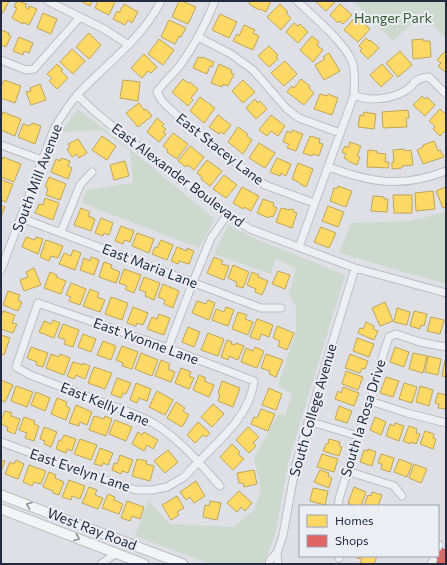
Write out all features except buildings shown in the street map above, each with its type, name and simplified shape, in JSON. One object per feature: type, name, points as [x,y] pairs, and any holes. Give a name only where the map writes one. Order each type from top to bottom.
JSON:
[{"type":"main road","name":"West Ray Road","points":[[1,495],[183,564]]},
{"type":"main road","name":"West Ray Road","points":[[1,509],[116,553],[133,562],[144,564]]},
{"type":"street","points":[[48,1],[104,29],[129,45]]},
{"type":"street","name":"South Mill Avenue","points":[[1,270],[54,129],[61,116],[77,95],[129,45],[145,27],[161,1]]},
{"type":"street","points":[[215,1],[198,37],[230,54],[253,70],[283,105],[299,118],[340,133]]},
{"type":"street","points":[[297,1],[340,43],[351,61],[355,76],[354,95],[299,247]]},
{"type":"street","points":[[1,60],[26,70],[34,69],[80,17]]},
{"type":"street","name":"East Stacey Lane","points":[[198,37],[182,63],[173,75],[162,84],[157,92],[162,101],[188,125],[265,185],[314,203]]},
{"type":"street","points":[[354,95],[373,100],[392,96],[406,90],[418,79],[429,77],[446,94]]},
{"type":"street","name":"East Alexander Boulevard","points":[[77,95],[95,112],[227,215],[250,229],[356,268],[446,293]]},
{"type":"street","points":[[1,145],[42,160]]},
{"type":"street","points":[[328,167],[352,176],[382,182],[408,181],[429,178],[446,171]]},
{"type":"street","points":[[60,232],[80,185],[92,172]]},
{"type":"street","points":[[168,348],[211,238],[227,215]]},
{"type":"street","name":"East Maria Lane","points":[[21,218],[261,308],[281,308]]},
{"type":"street","name":"South College Avenue","points":[[278,564],[277,553],[285,523],[295,469],[308,421],[356,268]]},
{"type":"street","name":"East Yvonne Lane","points":[[16,368],[38,303],[168,348],[254,381]]},
{"type":"street","name":"South la Rosa Drive","points":[[338,505],[389,337],[396,334],[420,342],[446,347]]},
{"type":"street","name":"East Kelly Lane","points":[[16,368],[30,375],[133,413],[154,424],[173,437],[220,486]]},
{"type":"street","name":"East Evelyn Lane","points":[[1,442],[93,476],[136,490],[152,490],[167,487],[184,477],[237,423],[253,392],[254,381]]},
{"type":"street","points":[[370,401],[407,413],[446,422]]},
{"type":"street","points":[[308,421],[358,436]]},
{"type":"street","points":[[347,472],[394,486],[402,496]]},
{"type":"street","points":[[101,564],[116,553]]},
{"type":"street","name":"South College Avenue","points":[[269,564],[270,560],[277,553]]},
{"type":"green space","name":"Hanger Park","points":[[353,1],[446,1],[446,38],[422,14],[393,41]]},
{"type":"green space","points":[[78,109],[146,162],[215,219],[199,248],[82,203],[86,190],[133,183],[130,151],[102,130],[61,132]]},
{"type":"green space","points":[[446,212],[446,284],[339,253],[351,223],[409,221]]},
{"type":"green space","points":[[228,225],[256,239],[345,275],[289,460],[275,534],[264,564],[211,564],[135,536],[148,500],[170,524],[233,527],[254,510],[261,491],[254,458],[279,413],[285,415],[292,394],[278,386],[296,330],[296,307],[289,294],[296,268],[275,259],[271,274],[214,254]]}]
